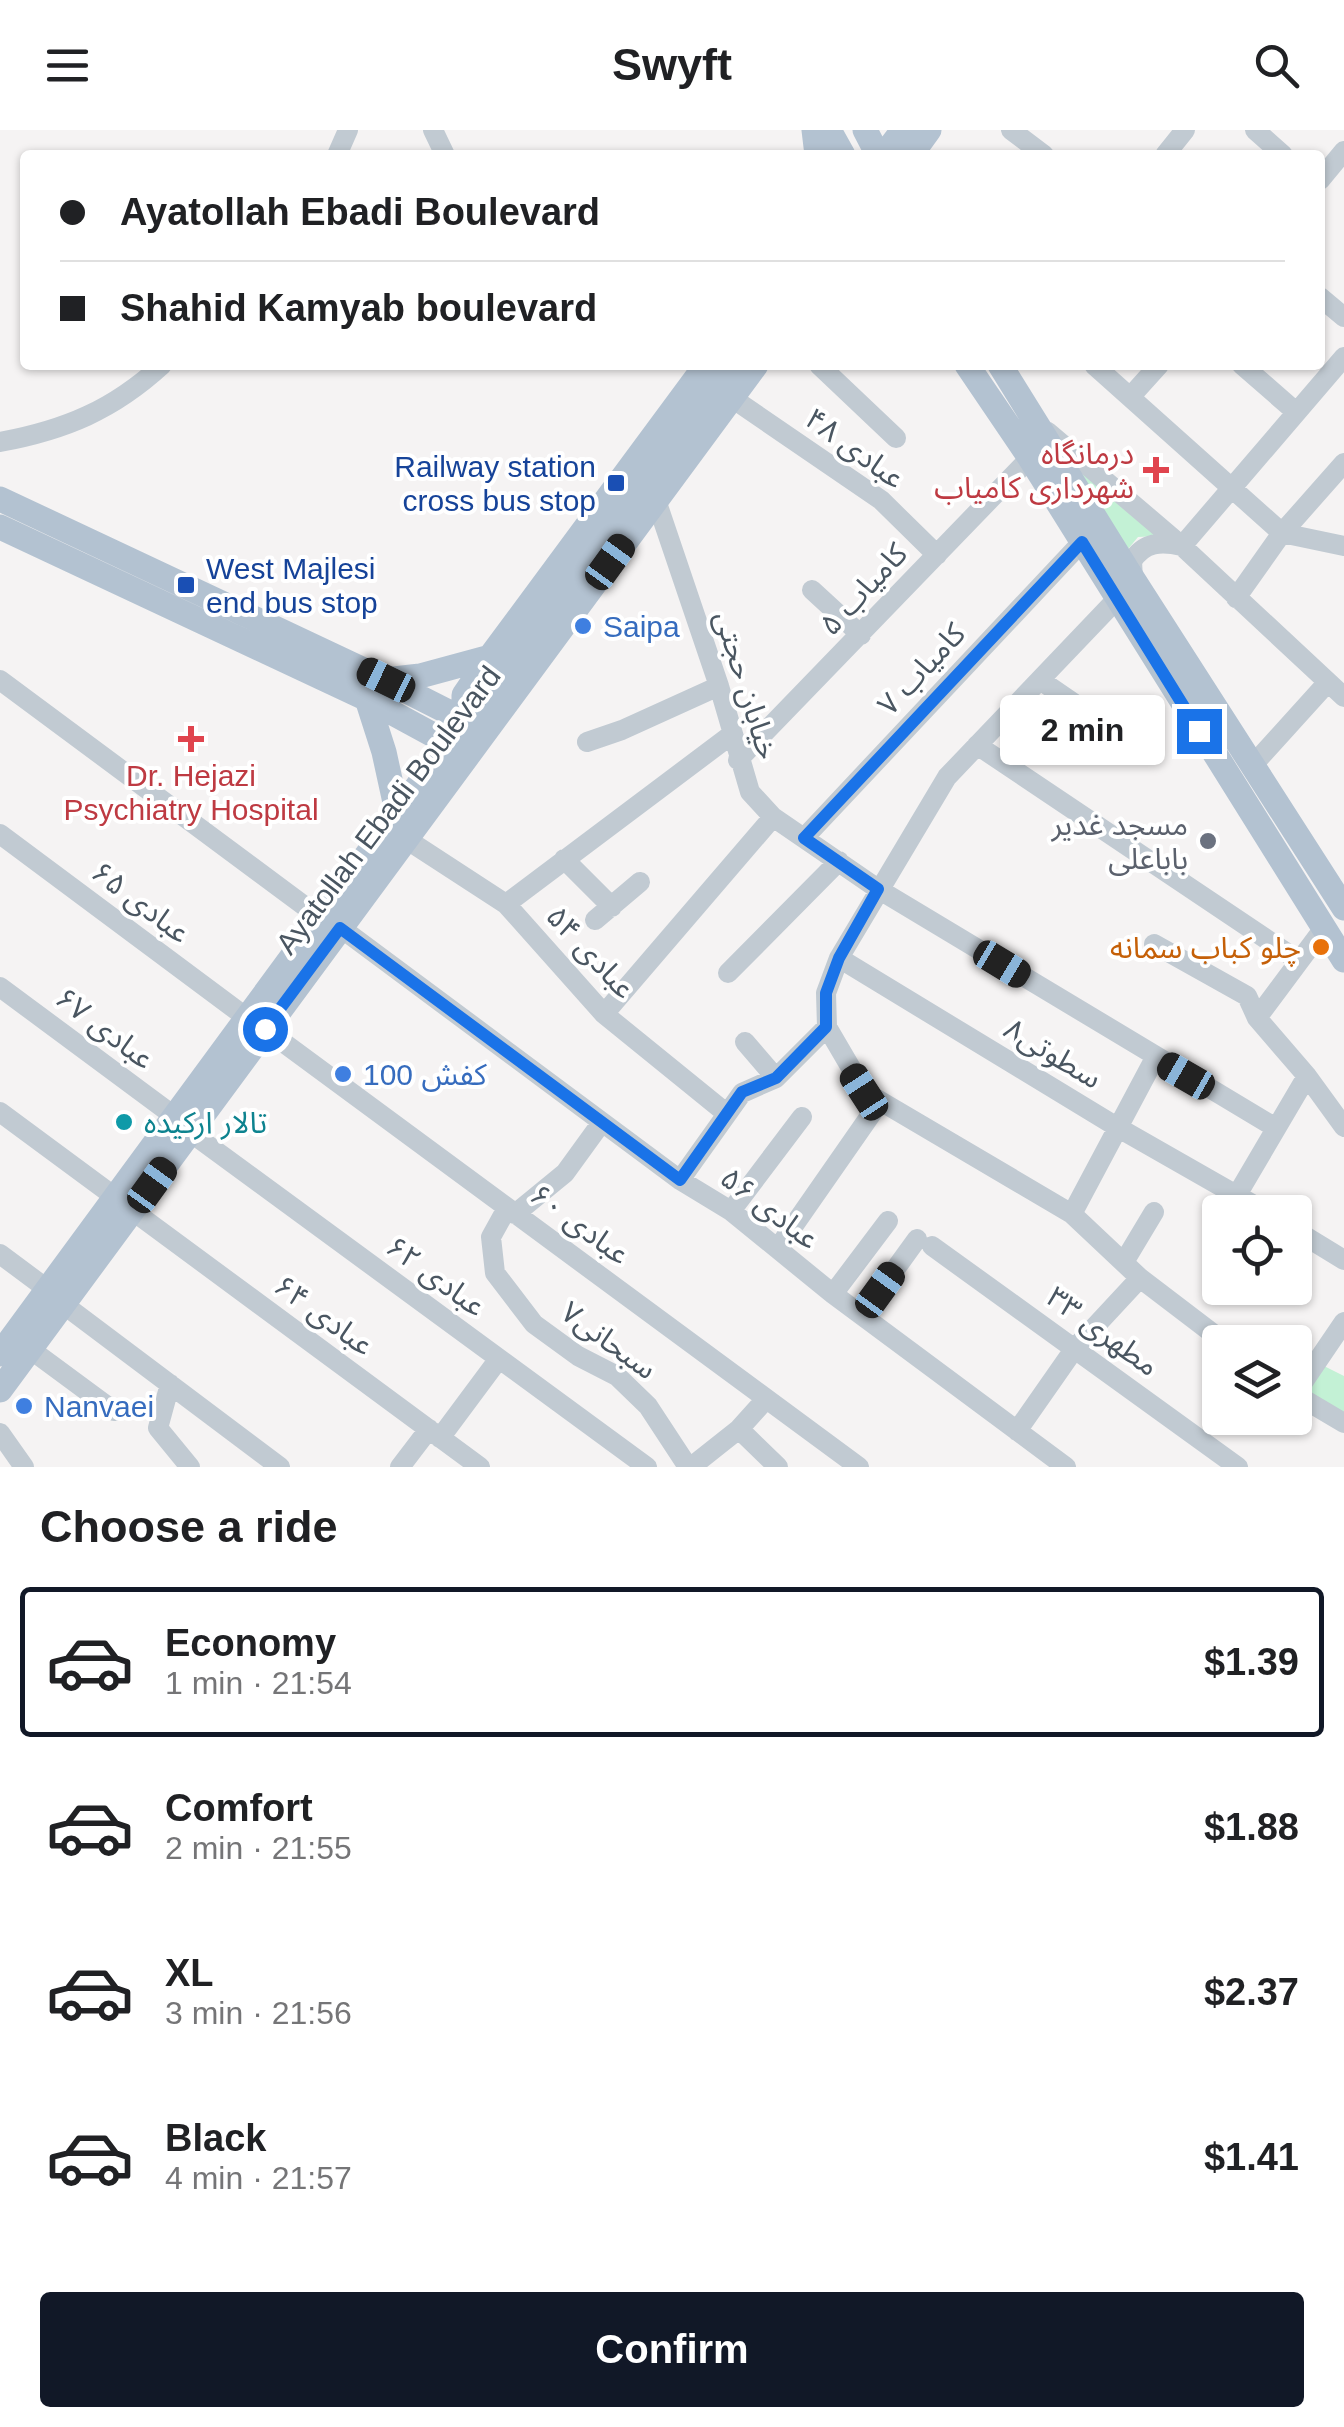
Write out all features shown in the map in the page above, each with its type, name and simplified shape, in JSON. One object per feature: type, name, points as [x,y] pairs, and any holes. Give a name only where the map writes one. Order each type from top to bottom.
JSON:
[{"type":"main road","points":[[885,150],[903,130]]},
{"type":"main road","points":[[915,150],[930,130]]},
{"type":"main road","name":"Ayatollah Ebadi Boulevard","points":[[466,721],[464,695],[702,370]]},
{"type":"main road","name":"Ayatollah Ebadi Boulevard","points":[[402,828],[448,743],[723,370]]},
{"type":"main road","name":"Ayatollah Ebadi Boulevard","points":[[0,1354],[55,1296],[402,828],[477,745],[752,370]]},
{"type":"main road","points":[[969,370],[1030,458],[1344,960]]},
{"type":"main road","points":[[1003,370],[1344,908]]},
{"type":"main road","points":[[0,500],[466,721],[477,745],[448,743],[366,699],[0,527]]},
{"type":"main road","points":[[386,680],[420,676],[490,657]]},
{"type":"main road","points":[[366,699],[384,752],[402,828]]},
{"type":"main road","name":"Ayatollah Ebadi Boulevard","points":[[0,1390],[30,1348],[55,1296]]},
{"type":"street","points":[[1010,130],[1037,150]]},
{"type":"street","points":[[1170,150],[1185,130]]},
{"type":"street","points":[[1255,130],[1277,150]]},
{"type":"street","points":[[1331,176],[1344,151]]},
{"type":"street","points":[[1182,546],[1344,357]]},
{"type":"street","points":[[0,442],[47,434],[95,412],[132,393],[157,370]]},
{"type":"street","points":[[824,370],[896,438]]},
{"type":"street","points":[[1100,370],[1282,534],[1344,546]]},
{"type":"street","points":[[1131,396],[1154,370]]},
{"type":"street","points":[[1248,370],[1296,412]]},
{"type":"street","name":"عبادی ۴۸","points":[[732,398],[881,500],[937,554]]},
{"type":"street","points":[[1034,421],[1182,546],[1344,697]]},
{"type":"street","name":"کامیاب ۵","points":[[738,760],[1030,458]]},
{"type":"street","points":[[1236,598],[1282,534],[1344,463]]},
{"type":"street","name":"خیابان حجتی","points":[[656,500],[719,686],[738,760],[750,792],[773,817],[878,889],[1276,1128]]},
{"type":"street","name":"کامیاب ۷","points":[[804,838],[1082,542]]},
{"type":"street","points":[[1133,579],[1132,561],[1144,548],[1166,542],[1182,546]]},
{"type":"street","points":[[812,590],[861,635]]},
{"type":"street","points":[[1116,600],[947,777],[839,958],[826,993],[826,1027],[864,1092],[1072,1214],[1140,1278],[1202,1325]]},
{"type":"street","name":"عبادی ۵۶","points":[[0,680],[680,1180],[732,1211],[833,1294],[1066,1467]]},
{"type":"street","points":[[1040,680],[1142,750]]},
{"type":"street","points":[[1252,766],[1328,682]]},
{"type":"street","points":[[587,742],[719,686]]},
{"type":"street","points":[[506,904],[731,735]]},
{"type":"street","points":[[976,745],[1299,961]]},
{"type":"street","points":[[604,1014],[773,817]]},
{"type":"street","name":"عبادی ۵۴","points":[[402,828],[506,904],[604,1014],[726,1113]]},
{"type":"street","name":"عبادی ۶۵","points":[[0,834],[256,1024]]},
{"type":"street","points":[[564,860],[604,914],[640,882]]},
{"type":"street","points":[[728,973],[839,861]]},
{"type":"street","points":[[1258,1018],[1324,928]]},
{"type":"street","points":[[1154,944],[1247,996],[1258,1018],[1344,1126]]},
{"type":"street","name":"سطوتی۸","points":[[839,958],[1238,1195]]},
{"type":"street","name":"عبادی ۶۷","points":[[0,988],[182,1124]]},
{"type":"street","name":"عبادی ۶۰","points":[[256,1024],[860,1467]]},
{"type":"street","points":[[680,1180],[742,1092],[776,1078],[826,1027]]},
{"type":"street","points":[[744,1042],[776,1078]]},
{"type":"street","points":[[1072,1214],[1155,1058]]},
{"type":"street","points":[[1238,1195],[1307,1076]]},
{"type":"street","points":[[778,1248],[879,1102]]},
{"type":"street","name":"عبادی ۶۴","points":[[0,1112],[480,1467]]},
{"type":"street","points":[[732,1211],[802,1117]]},
{"type":"street","points":[[511,1211],[565,1174],[602,1122]]},
{"type":"street","name":"عبادی ۶۲","points":[[182,1124],[647,1467]]},
{"type":"street","name":"سبحانی۷","points":[[511,1211],[491,1237],[496,1273],[534,1324],[578,1356],[617,1376],[648,1406],[690,1467]]},
{"type":"street","points":[[1124,1262],[1154,1212]]},
{"type":"street","points":[[833,1294],[888,1221]]},
{"type":"street","points":[[1312,1240],[1344,1260]]},
{"type":"street","name":"مطهری ۳۳","points":[[862,1315],[925,1242],[1238,1467]]},
{"type":"street","points":[[0,1254],[280,1467]]},
{"type":"street","points":[[1017,1431],[1075,1348],[1140,1278]]},
{"type":"street","points":[[1312,1369],[1344,1322]]},
{"type":"street","points":[[30,1348],[114,1411]]},
{"type":"street","points":[[400,1467],[498,1360]]},
{"type":"street","points":[[170,1384],[158,1428],[190,1467]]},
{"type":"street","points":[[690,1467],[740,1429],[766,1399]]},
{"type":"street","points":[[1312,1404],[1344,1423]]},
{"type":"street","points":[[740,1429],[778,1467]]},
{"type":"street","points":[[0,1433],[24,1467]]},
{"type":"green space","points":[[1076,464],[1157,536],[1138,537],[1128,549]]},
{"type":"green space","points":[[1322,1365],[1344,1376],[1344,1414],[1312,1396],[1312,1381]]},
{"type":"place","name":"درمانگاه شهرداری کامیاب","points":[[1156,470]]},
{"type":"place","name":"Railway station cross bus stop","points":[[616,483]]},
{"type":"place","name":"West Majlesi end bus stop","points":[[186,585]]},
{"type":"place","name":"Saipa","points":[[583,626]]},
{"type":"place","name":"Dr. Hejazi Psychiatry Hospital","points":[[191,739]]},
{"type":"place","name":"مسجد غدیر باباعلی","points":[[1208,841]]},
{"type":"place","name":"چلو کباب سمانه","points":[[1321,947]]},
{"type":"place","name":"کفش 100","points":[[343,1074]]},
{"type":"place","name":"تالار ارکیده","points":[[124,1122]]},
{"type":"place","name":"Nanvaei","points":[[24,1406]]},
{"type":"route","points":[[265,1029],[340,928],[680,1180],[742,1092],[776,1078],[826,1027],[826,993],[839,958],[878,889],[804,838],[1082,542],[1199,731]]}]
